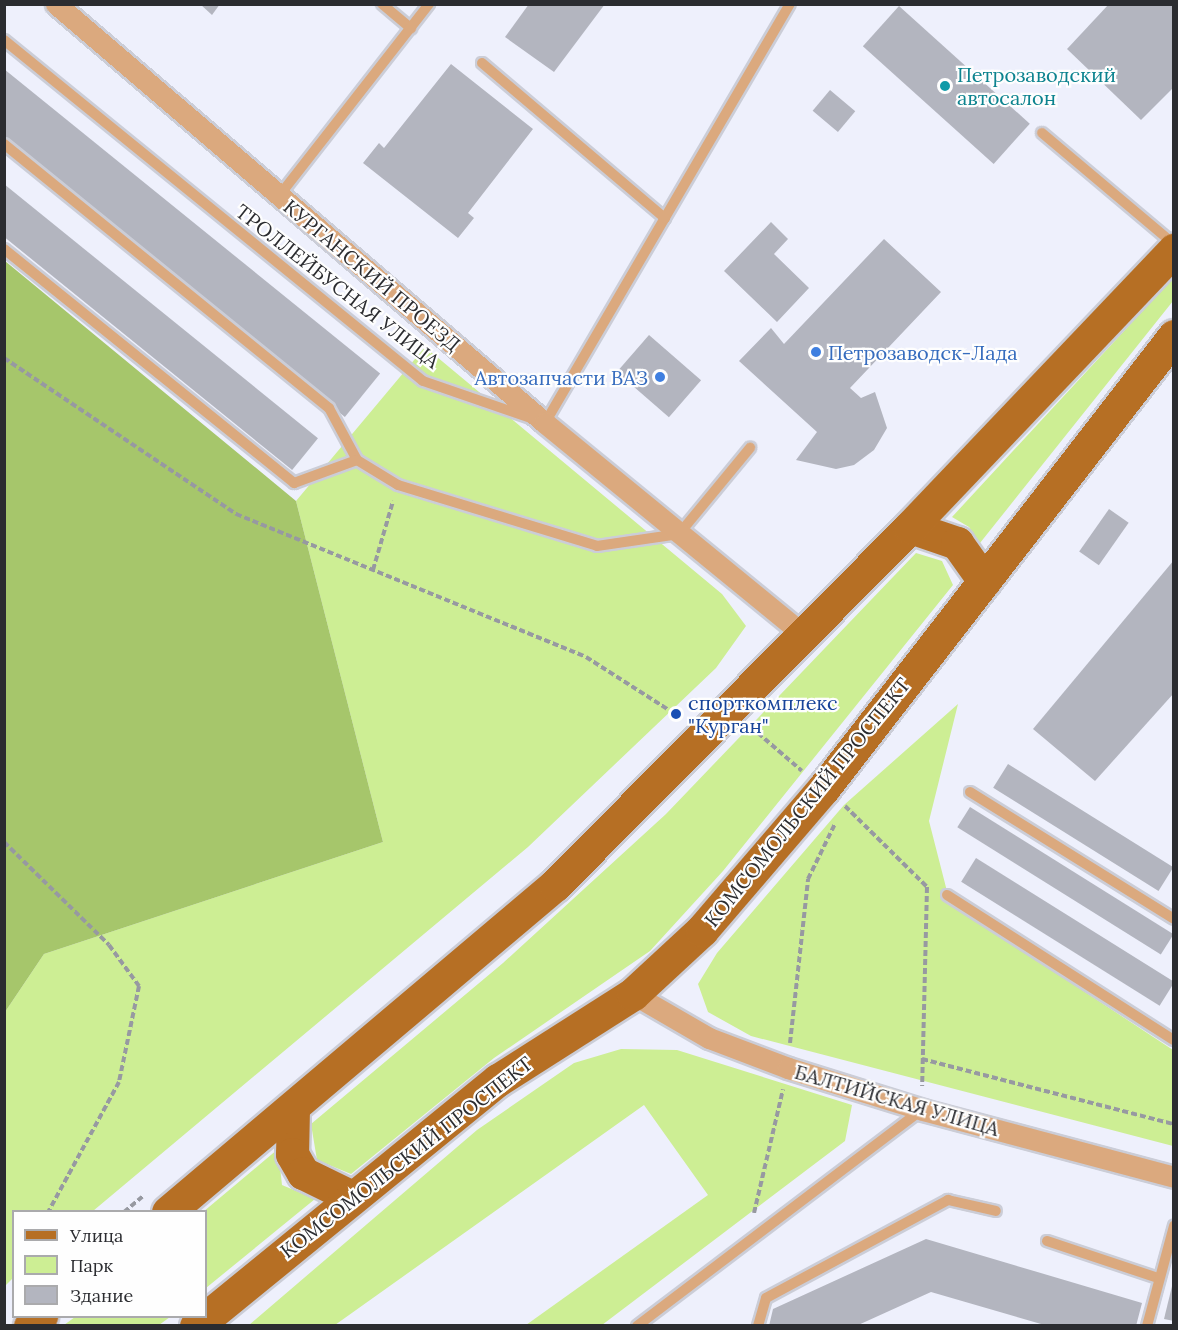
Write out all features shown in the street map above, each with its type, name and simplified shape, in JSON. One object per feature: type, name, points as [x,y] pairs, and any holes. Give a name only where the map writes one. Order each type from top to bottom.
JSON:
[{"type":"main road","points":[[170,1210],[555,885],[728,707],[910,527],[1173,250]]},
{"type":"main road","name":"КОМСОМОЛЬСКИЙ ПРОСПЕКТ","points":[[207,1317],[350,1196],[498,1080],[633,994],[702,930],[833,797],[984,581],[1173,336]]},
{"type":"main road","points":[[910,527],[957,543],[984,581]]},
{"type":"main road","points":[[293,1108],[292,1154],[303,1173],[350,1196]]},
{"type":"street","name":"КУРГАНСКИЙ ПРОЕЗД","points":[[56,4],[545,423],[802,633]]},
{"type":"street","name":"БАЛТИЙСКАЯ УЛИЦА","points":[[633,994],[708,1038],[788,1068],[923,1110],[1173,1177]]},
{"type":"lane","points":[[382,4],[411,28]]},
{"type":"lane","points":[[279,196],[429,4]]},
{"type":"lane","points":[[545,423],[790,4]]},
{"type":"lane","name":"ТРОЛЛЕЙБУСНАЯ УЛИЦА","points":[[4,40],[423,381],[545,423]]},
{"type":"lane","points":[[482,63],[665,218]]},
{"type":"lane","points":[[1042,133],[1173,244]]},
{"type":"lane","points":[[4,144],[329,408],[357,460],[398,485],[597,546],[680,534],[750,448]]},
{"type":"lane","points":[[4,249],[294,483],[357,460]]},
{"type":"lane","points":[[970,792],[1173,919]]},
{"type":"lane","points":[[947,895],[1173,1040]]},
{"type":"lane","points":[[636,1326],[923,1110]]},
{"type":"lane","points":[[758,1326],[766,1298],[948,1200],[996,1211]]},
{"type":"lane","points":[[1147,1326],[1158,1278],[1172,1238],[1173,1226]]},
{"type":"lane","points":[[1047,1240],[1158,1278]]},
{"type":"path","points":[[4,358],[236,514],[586,657],[680,717]]},
{"type":"path","points":[[373,570],[398,485]]},
{"type":"path","points":[[728,707],[833,797],[927,887],[922,1059],[923,1110]]},
{"type":"path","points":[[746,1243],[788,1068],[808,879],[833,797]]},
{"type":"path","points":[[4,842],[109,945],[139,986],[119,1082],[49,1210]]},
{"type":"path","points":[[922,1059],[1173,1124]]},
{"type":"green space","points":[[5,261],[296,501],[383,842],[44,954],[5,1012]]},
{"type":"green space","points":[[1173,278],[1173,301],[980,543],[969,527],[952,517]]},
{"type":"green space","points":[[425,347],[722,594],[746,626],[716,668],[528,847],[94,1210],[12,1210],[12,1279],[5,1286],[5,1012],[44,954],[383,842],[296,501]]},
{"type":"green space","points":[[916,553],[942,561],[953,585],[723,871],[650,951],[494,1058],[351,1174],[317,1160],[311,1124],[503,963],[666,814]]},
{"type":"green space","points":[[958,704],[929,821],[950,903],[1173,1050],[1173,1146],[751,1036],[708,1012],[698,984],[717,953],[844,805]]},
{"type":"green space","points":[[621,1049],[677,1050],[852,1105],[845,1141],[602,1325],[526,1325],[708,1195],[644,1105],[335,1325],[249,1325],[477,1130],[574,1063]]},
{"type":"green space","points":[[278,1149],[282,1185],[315,1199],[207,1287],[205,1210]]},
{"type":"green space","points":[[74,1318],[169,1318],[159,1325],[64,1325]]},
{"type":"building","points":[[200,4],[220,4],[212,15]]},
{"type":"building","points":[[529,4],[605,4],[554,72],[505,37]]},
{"type":"building","points":[[1109,4],[1174,4],[1174,87],[1141,120],[1067,49]]},
{"type":"building","name":"Петрозаводский автосалон","points":[[899,6],[1030,124],[994,164],[863,46]]},
{"type":"building","points":[[451,64],[533,129],[468,213],[474,218],[458,238],[363,163],[379,143],[384,148]]},
{"type":"building","points":[[4,69],[380,374],[345,417],[4,141]]},
{"type":"building","points":[[830,90],[855,111],[838,132],[813,111]]},
{"type":"building","points":[[4,184],[318,438],[292,470],[4,237]]},
{"type":"building","points":[[771,222],[788,239],[774,254],[809,288],[777,322],[724,271]]},
{"type":"building","name":"Петрозаводск-Лада","points":[[884,239],[941,292],[850,388],[861,398],[875,392],[887,428],[874,450],[854,465],[836,469],[796,460],[817,432],[739,361],[771,328],[784,344]]},
{"type":"building","name":"Автозапчасти ВАЗ","points":[[649,335],[701,380],[669,417],[617,372]]},
{"type":"building","points":[[1109,509],[1129,523],[1099,565],[1079,552]]},
{"type":"building","points":[[1174,560],[1174,693],[1095,781],[1033,729]]},
{"type":"building","points":[[1008,764],[1173,867],[1159,891],[993,788]]},
{"type":"building","points":[[970,807],[1174,934],[1161,955],[957,827]]},
{"type":"building","points":[[976,858],[1174,982],[1160,1006],[961,882]]},
{"type":"building","points":[[926,1239],[1142,1303],[1136,1326],[1048,1326],[931,1292],[856,1326],[769,1326],[773,1309]]},
{"type":"building","points":[[1174,1282],[1174,1321],[1164,1319]]},
{"type":"place","name":"Петрозаводский автосалон","points":[[945,86]]},
{"type":"place","name":"Петрозаводск-Лада","points":[[816,352]]},
{"type":"place","name":"Автозапчасти ВАЗ","points":[[660,377]]},
{"type":"place","name":"спорткомплекс \"Курган\"","points":[[676,714]]}]
